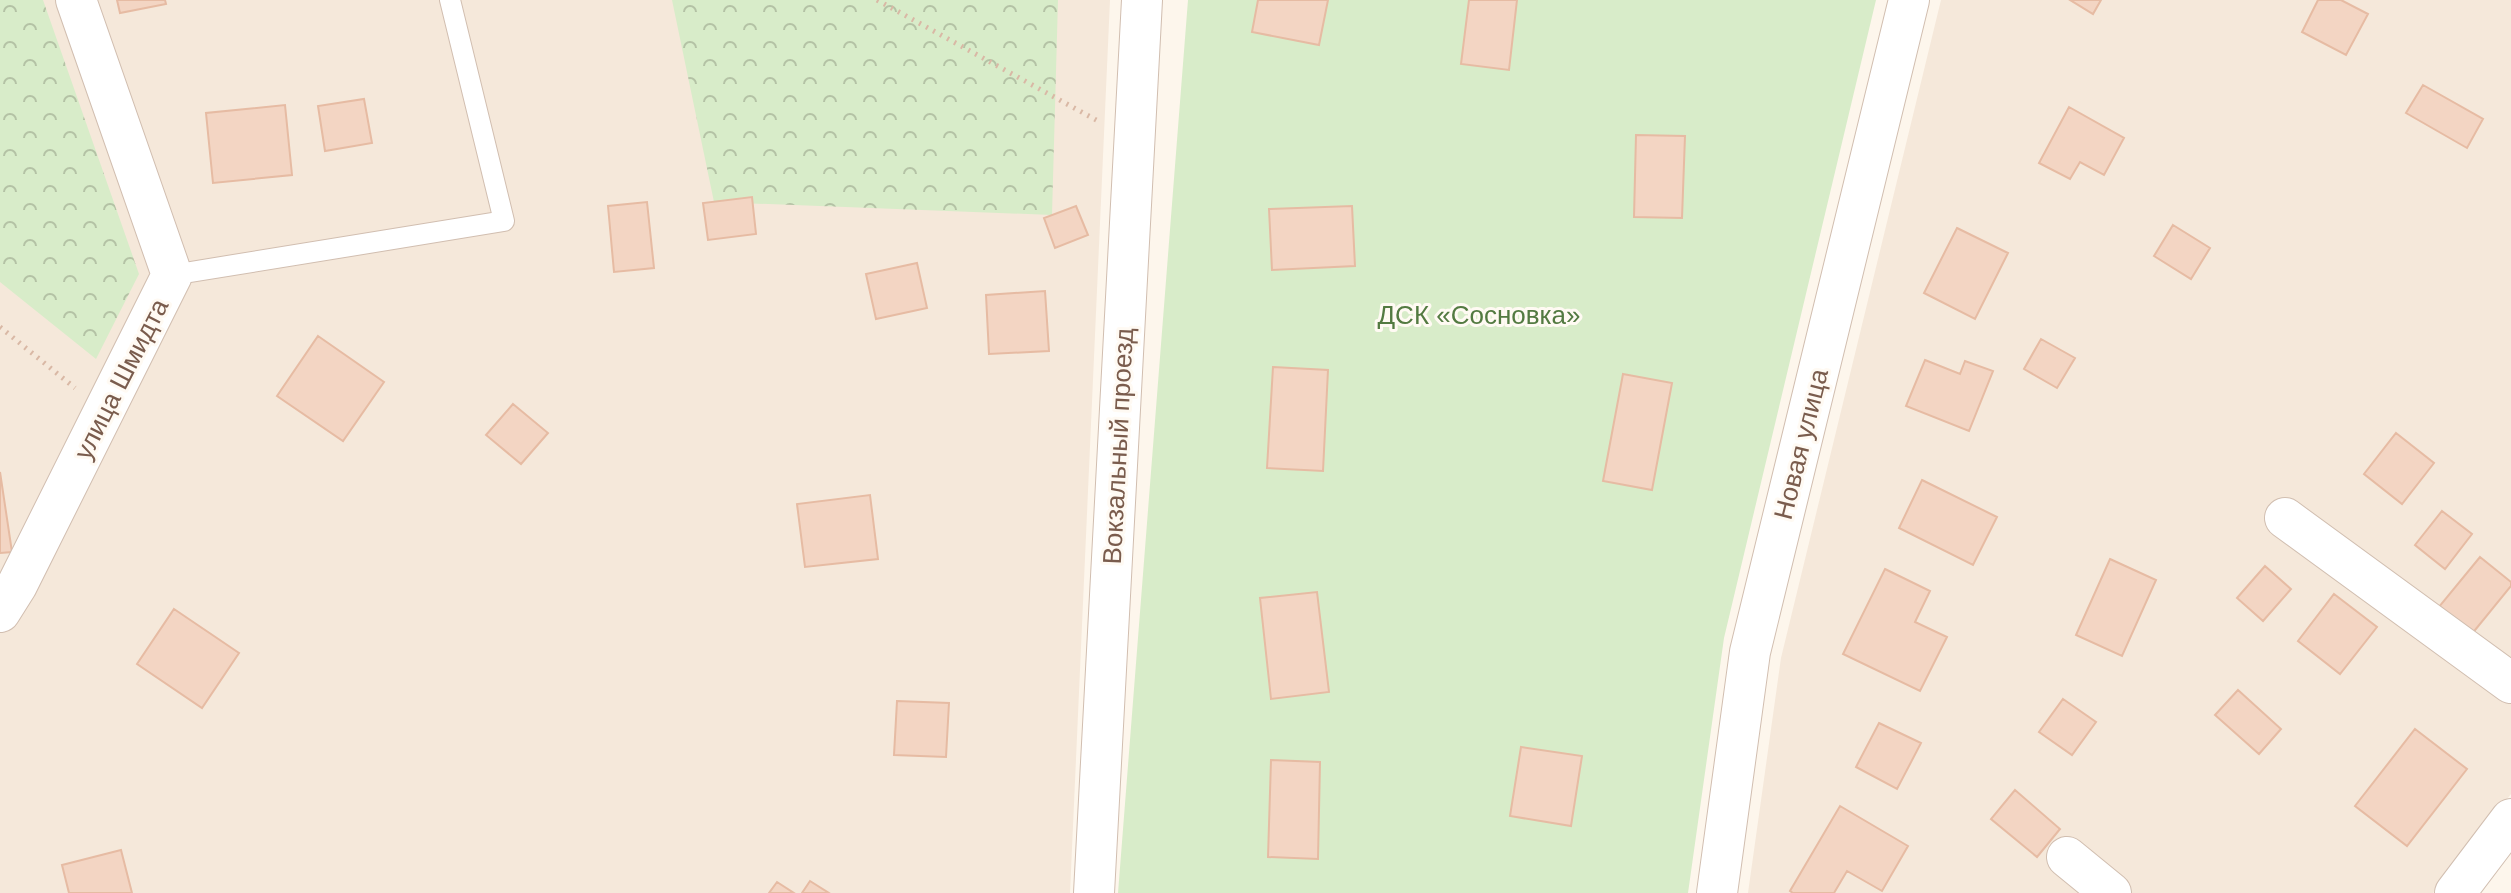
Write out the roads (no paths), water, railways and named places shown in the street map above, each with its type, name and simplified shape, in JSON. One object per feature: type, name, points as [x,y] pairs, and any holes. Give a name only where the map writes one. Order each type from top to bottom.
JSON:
[{"type":"street","name":"улица Шмидта","points":[[0,612],[17,585],[172,275],[76,0]]},
{"type":"street","name":"Вокзальный проезд","points":[[1094,893],[1142,0]]},
{"type":"street","name":"Новая улица","points":[[1717,893],[1750,652],[1909,0]]},
{"type":"street","points":[[2285,518],[2511,683]]},
{"type":"street","points":[[2455,893],[2511,819]]},
{"type":"street","points":[[2067,857],[2111,893]]},
{"type":"lane","points":[[172,275],[504,221],[450,0]]},
{"type":"park label","name":"ДСК «Сосновка»","points":[[1479,315]]}]
